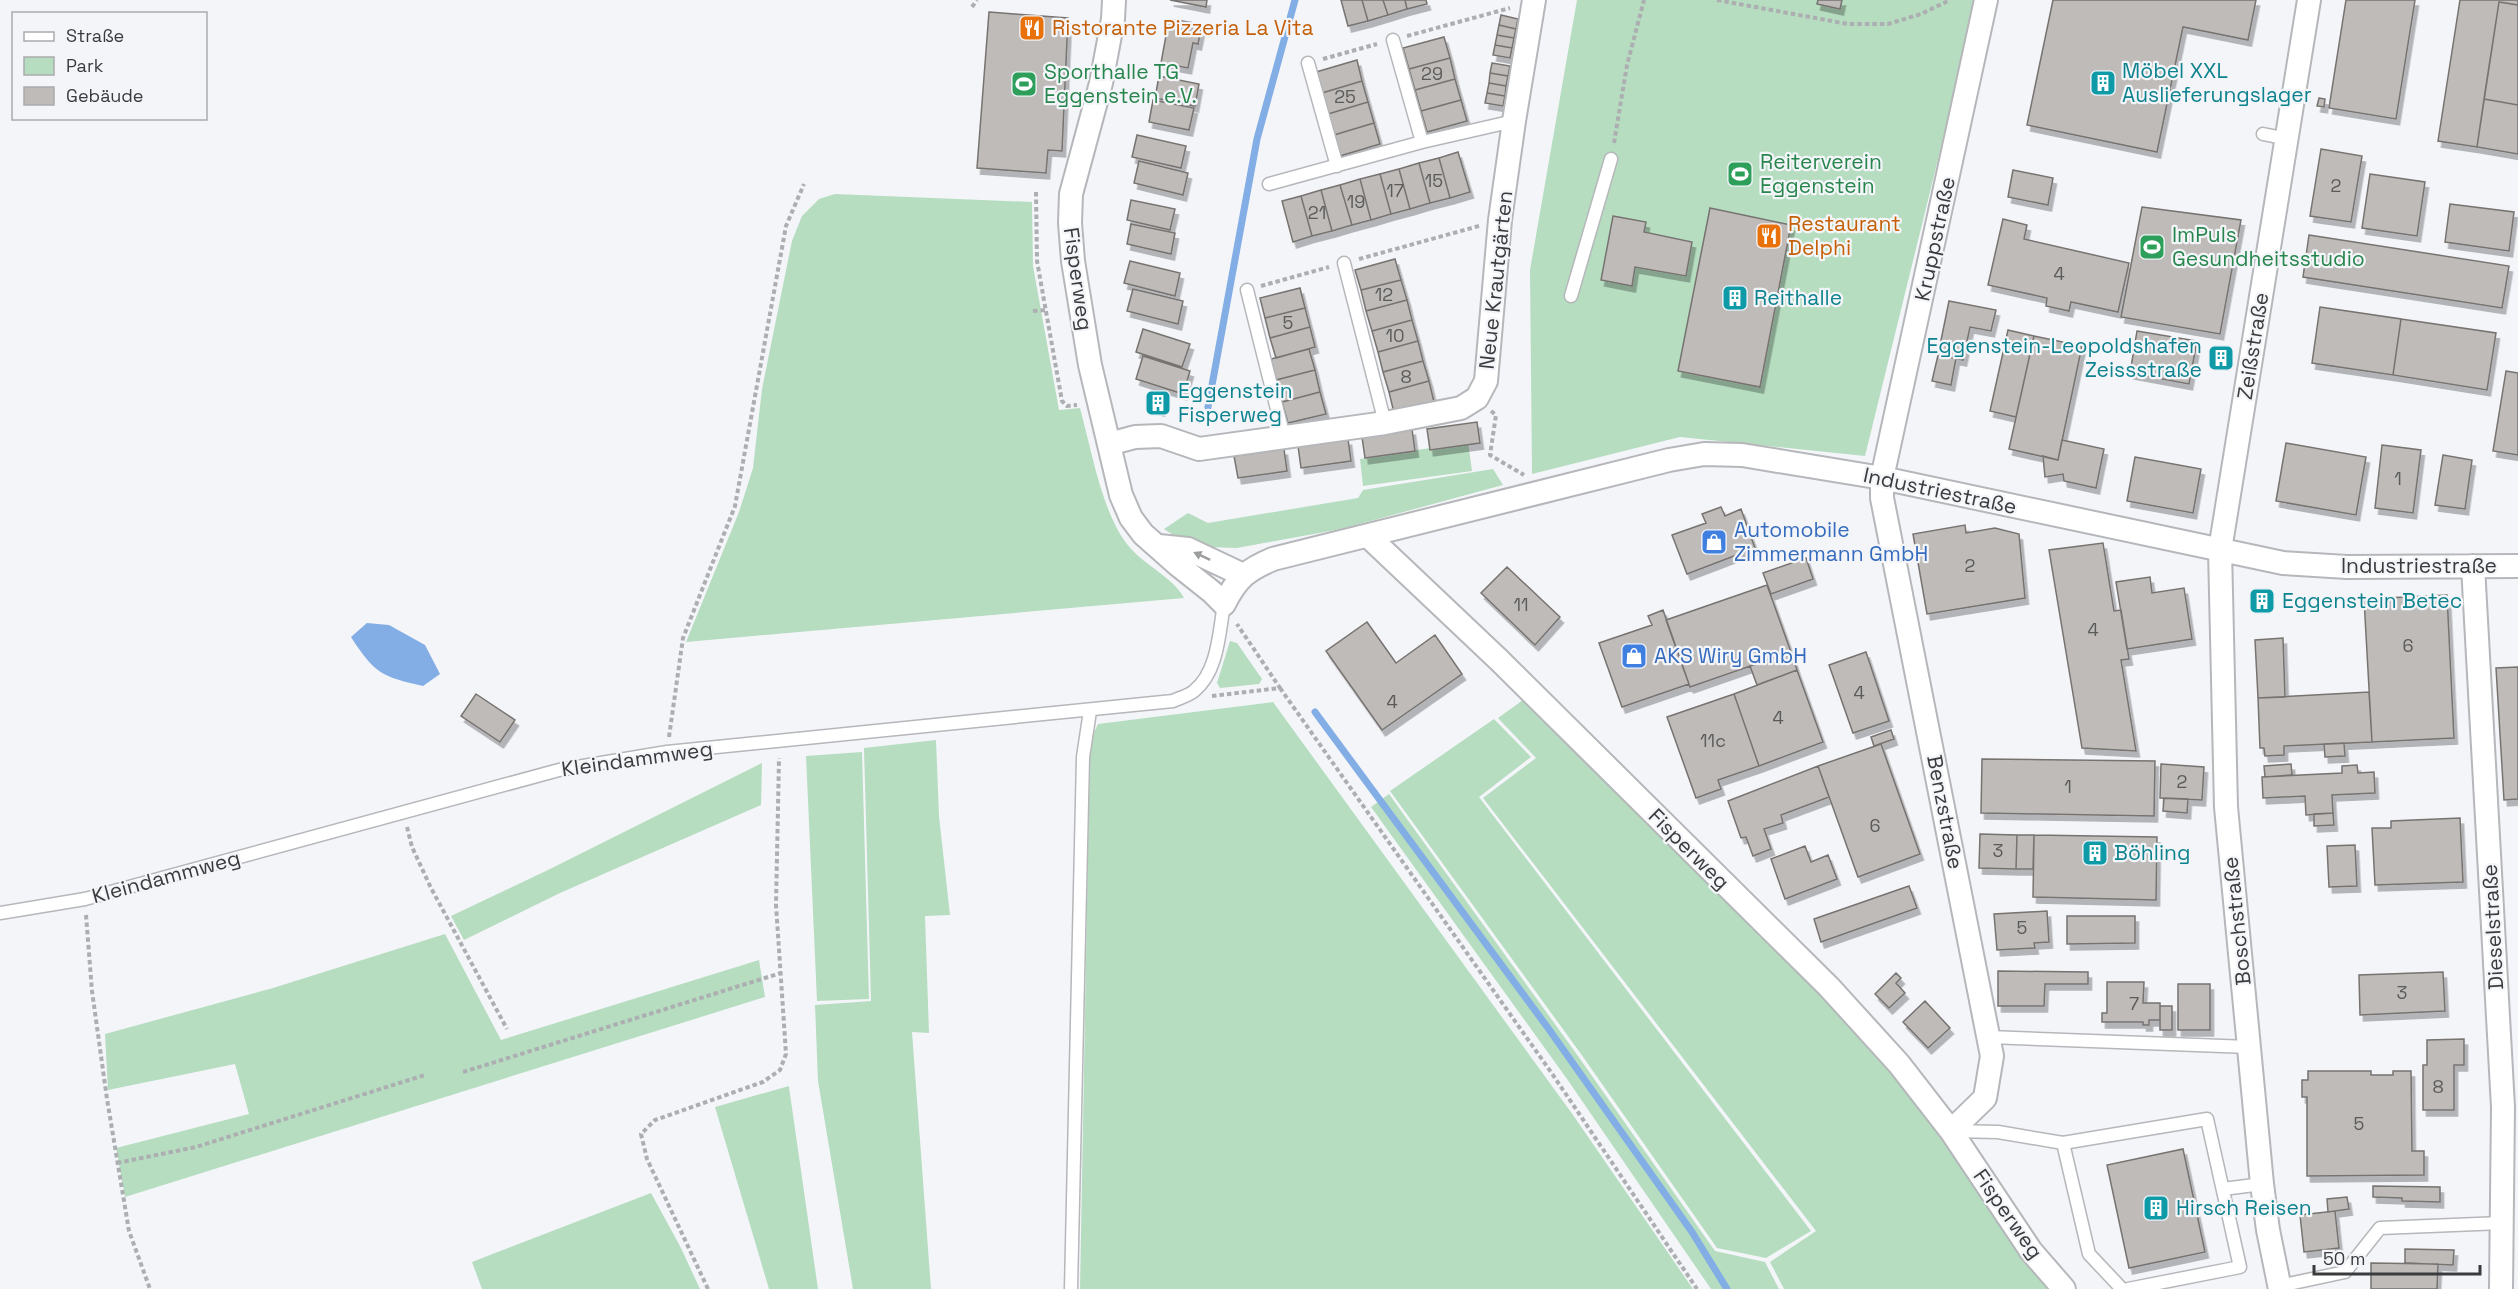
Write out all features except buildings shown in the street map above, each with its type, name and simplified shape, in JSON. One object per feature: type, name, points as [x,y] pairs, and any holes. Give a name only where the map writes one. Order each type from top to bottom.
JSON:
[{"type":"street","name":"Fisperweg","points":[[1114,0],[1113,19],[1101,83],[1071,194],[1073,261],[1108,444],[1121,495],[1131,518],[1143,534],[1224,604]]},
{"type":"street","name":"Kruppstraße","points":[[1882,478],[1986,0]]},
{"type":"street","name":"Zeißstraße","points":[[2220,550],[2309,0]]},
{"type":"street","name":"Neue Krautgärten","points":[[1108,444],[1135,437],[1161,436],[1199,449],[1385,423],[1461,408],[1477,398],[1486,381],[1500,220],[1534,1]]},
{"type":"street","name":"Industriestraße","points":[[1369,537],[1669,460],[1704,454],[1742,455],[1882,478],[2283,563],[2336,567],[2518,566]]},
{"type":"street","name":"Benzstraße","points":[[1882,478],[1882,498],[1992,1056],[1985,1098],[1951,1131]]},
{"type":"street","name":"Fisperweg","points":[[1369,537],[1499,660],[1828,987],[1899,1064],[1951,1131],[2031,1251],[2064,1289]]},
{"type":"street","points":[[1224,604],[1233,586],[1255,567],[1273,559],[1369,537]]},
{"type":"street","points":[[1159,546],[1188,549],[1243,575]]},
{"type":"street","name":"Boschstraße","points":[[2220,550],[2226,807],[2262,1184],[2268,1230],[2280,1287]]},
{"type":"street","name":"Dieselstraße","points":[[2473,566],[2503,1107],[2501,1289]]},
{"type":"lane","points":[[1393,40],[1422,142]]},
{"type":"lane","points":[[1308,63],[1337,166]]},
{"type":"lane","points":[[1269,184],[1422,142],[1514,121]]},
{"type":"lane","points":[[2263,134],[2288,139]]},
{"type":"lane","points":[[1571,296],[1611,159]]},
{"type":"lane","points":[[1344,263],[1385,423]]},
{"type":"lane","points":[[1247,290],[1284,437]]},
{"type":"lane","name":"Kleindammweg","points":[[0,913],[85,899],[559,770],[667,752],[1173,702],[1193,692],[1207,676],[1217,648],[1224,604]]},
{"type":"lane","points":[[1071,1289],[1082,769],[1090,711]]},
{"type":"lane","points":[[1989,1037],[2249,1047]]},
{"type":"lane","points":[[1951,1131],[1998,1132],[2063,1143],[2207,1119],[2240,1267],[2128,1289]]},
{"type":"lane","points":[[2063,1143],[2089,1254],[2122,1289]]},
{"type":"lane","points":[[2223,1189],[2262,1184]]},
{"type":"lane","points":[[2280,1287],[2345,1272],[2380,1228],[2502,1224]]},
{"type":"path","points":[[972,7],[977,0]]},
{"type":"path","points":[[1611,159],[1627,65],[1644,0]]},
{"type":"path","points":[[1717,0],[1848,24],[1888,24],[1921,14],[1950,0]]},
{"type":"path","points":[[1308,63],[1534,1]]},
{"type":"path","points":[[667,752],[683,638],[735,506],[786,225],[804,184]]},
{"type":"path","points":[[1036,192],[1037,261],[1062,401],[1067,406],[1099,402]]},
{"type":"path","points":[[1247,290],[1500,220]]},
{"type":"path","points":[[1033,311],[1045,310]]},
{"type":"path","points":[[1477,398],[1496,416],[1490,455],[1512,466],[1547,491]]},
{"type":"path","points":[[1224,604],[1280,688],[1553,1075],[1697,1289]]},
{"type":"path","points":[[1173,702],[1280,688]]},
{"type":"path","points":[[708,1289],[647,1159],[641,1134],[655,1120],[764,1082],[780,1070],[786,1054],[776,905],[779,741]]},
{"type":"path","points":[[404,812],[412,847],[431,888],[507,1029]]},
{"type":"path","points":[[85,899],[93,991],[117,1163],[129,1231],[150,1289]]},
{"type":"path","points":[[463,1072],[781,973]]},
{"type":"path","points":[[117,1163],[196,1147],[425,1075]]},
{"type":"green space","name":"Reiterverein Eggenstein","points":[[1577,0],[1973,0],[1958,78],[1865,456],[1680,437],[1532,474],[1530,270]]},
{"type":"green space","points":[[835,194],[1032,202],[1033,266],[1059,410],[1080,408],[1103,494],[1116,526],[1131,549],[1172,583],[1184,598],[686,642],[739,512],[753,468],[762,389],[792,241],[802,216],[819,199]]},
{"type":"green space","points":[[1468,442],[1472,471],[1363,486],[1360,459]]},
{"type":"green space","points":[[1493,469],[1503,485],[1341,529],[1237,548],[1208,547],[1181,540],[1164,529],[1188,513],[1208,523],[1358,498],[1363,490]]},
{"type":"green space","points":[[1230,641],[1237,643],[1262,679],[1259,684],[1220,688],[1217,683]]},
{"type":"green space","points":[[1523,700],[1824,996],[1912,1098],[2047,1289],[1784,1289],[1770,1262],[1816,1231],[1483,798],[1536,758],[1498,718]]},
{"type":"green space","points":[[1273,702],[1573,1115],[1693,1289],[1080,1289],[1090,741],[1098,724]]},
{"type":"green space","points":[[1494,719],[1531,757],[1479,797],[1811,1231],[1766,1258],[1717,1248],[1581,1054],[1390,791]]},
{"type":"green space","points":[[936,740],[939,816],[950,915],[925,916],[929,1033],[912,1032],[931,1289],[853,1289],[818,1081],[815,1005],[871,1001],[864,748]]},
{"type":"green space","points":[[862,752],[869,999],[817,1001],[806,756]]},
{"type":"green space","points":[[762,763],[761,805],[560,893],[464,940],[451,916]]},
{"type":"green space","points":[[1389,794],[1715,1251],[1765,1262],[1779,1289],[1711,1289],[1567,1079],[1371,807]]},
{"type":"green space","points":[[445,934],[501,1040],[759,960],[765,997],[125,1197],[116,1148],[249,1114],[235,1064],[108,1090],[105,1034],[273,988]]},
{"type":"green space","points":[[789,1086],[818,1289],[769,1289],[715,1107]]},
{"type":"green space","points":[[651,1193],[700,1289],[482,1289],[472,1262]]},
{"type":"water","points":[[367,623],[389,625],[425,645],[440,674],[423,686],[398,680],[380,672],[366,659],[351,637]]},
{"type":"waterway","points":[[1208,407],[1257,139],[1295,0]]},
{"type":"waterway","points":[[1315,712],[1548,1028],[1692,1232],[1727,1289]]},
{"type":"place","name":"Ristorante Pizzeria La Vita","points":[[1032,28]]},
{"type":"place","name":"Möbel XXL Auslieferungslager","points":[[2103,83]]},
{"type":"place","name":"Sporthalle TG Eggenstein e.V.","points":[[1024,84]]},
{"type":"place","name":"Reiterverein Eggenstein","points":[[1740,174]]},
{"type":"place","name":"Restaurant Delphi","points":[[1769,236]]},
{"type":"place","name":"ImPuls Gesundheitsstudio","points":[[2152,247]]},
{"type":"place","name":"Reithalle","points":[[1735,298]]},
{"type":"place","name":"Eggenstein-Leopoldshafen Zeissstraße","points":[[2221,358]]},
{"type":"place","name":"Eggenstein Fisperweg","points":[[1158,403]]},
{"type":"place","name":"Automobile Zimmermann GmbH","points":[[1714,542]]},
{"type":"place","name":"Eggenstein Betec","points":[[2262,601]]},
{"type":"place","name":"AKS Wiry GmbH","points":[[1634,656]]},
{"type":"place","name":"Böhling","points":[[2095,853]]},
{"type":"place","name":"Hirsch Reisen","points":[[2156,1208]]}]
